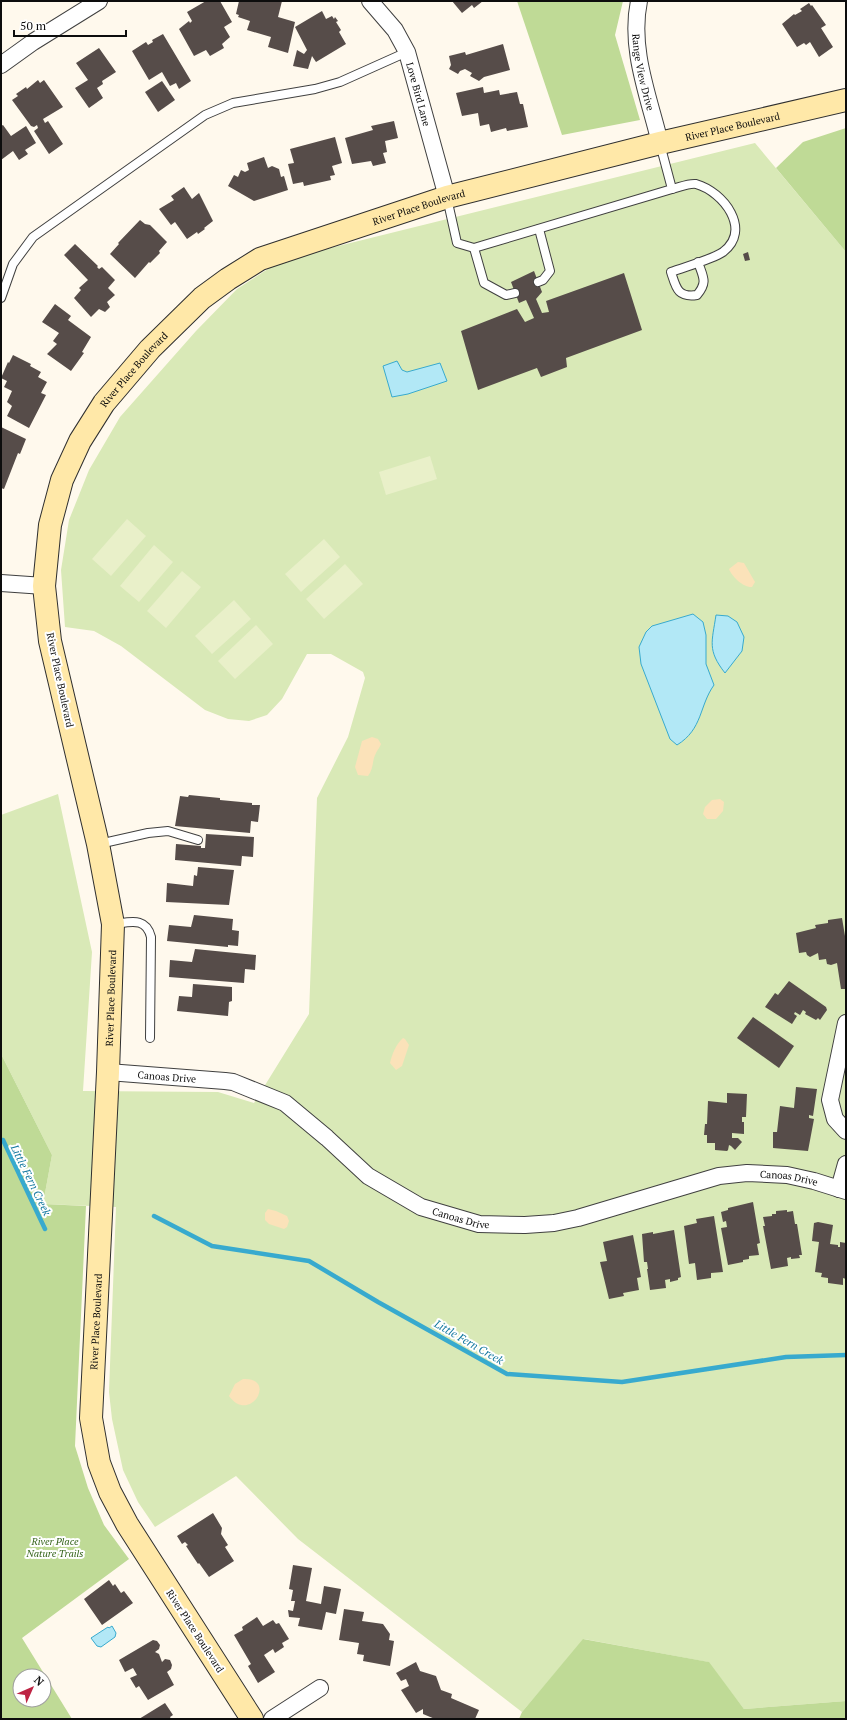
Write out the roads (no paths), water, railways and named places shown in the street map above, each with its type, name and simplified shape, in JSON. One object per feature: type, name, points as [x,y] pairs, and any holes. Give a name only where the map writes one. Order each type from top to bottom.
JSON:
[{"type":"street","points":[[1,66],[33,42],[99,1]]},
{"type":"street","name":"Love Bird Lane","points":[[370,1],[395,30],[407,52],[447,197]]},
{"type":"street","name":"Range View Drive","points":[[639,1],[636,14],[638,57],[660,143]]},
{"type":"street","name":"River Place Boulevard","points":[[252,1719],[127,1524],[110,1492],[99,1463],[90,1418],[108,1072],[113,924],[98,844],[50,641],[44,586],[50,525],[62,480],[80,441],[104,403],[150,350],[202,298],[260,258],[447,197],[660,143],[846,100]]},
{"type":"street","points":[[1,583],[44,586]]},
{"type":"street","points":[[846,1023],[830,1100],[835,1119],[846,1131]]},
{"type":"street","name":"Canoas Drive","points":[[108,1072],[233,1082],[285,1103],[327,1138],[368,1176],[421,1207],[478,1224],[525,1225],[554,1223],[578,1218],[713,1178],[747,1173],[787,1175],[843,1190]]},
{"type":"street","points":[[843,1190],[846,1164]]},
{"type":"street","points":[[272,1719],[320,1688]]},
{"type":"lane","points":[[1,298],[13,264],[33,237],[205,115],[234,103],[315,89],[340,82],[407,52]]},
{"type":"lane","points":[[660,143],[672,189]]},
{"type":"lane","points":[[447,197],[457,243],[474,248],[672,189],[690,184],[696,184],[717,195],[725,202],[734,220],[735,228],[734,236],[723,252],[671,272],[676,289],[685,295],[697,295],[704,285],[704,280],[698,262]]},
{"type":"lane","points":[[538,282],[543,280],[550,272],[539,229]]},
{"type":"lane","points":[[474,248],[484,283],[506,295],[515,293]]},
{"type":"lane","points":[[98,844],[148,832],[168,831],[198,840]]},
{"type":"lane","points":[[113,924],[136,922],[144,924],[152,937],[150,1038]]},
{"type":"water","points":[[397,361],[402,370],[407,372],[440,363],[447,381],[408,394],[392,397],[383,366]]},
{"type":"water","points":[[693,614],[703,622],[706,635],[706,664],[714,685],[692,732],[677,745],[670,739],[641,664],[639,647],[646,632],[652,626]]},
{"type":"water","points":[[716,615],[728,616],[737,622],[744,637],[742,651],[725,673],[715,658],[712,646]]},
{"type":"water","points":[[112,1626],[116,1633],[115,1637],[101,1647],[97,1646],[91,1638]]},
{"type":"waterway","name":"Little Fern Creek","points":[[1,1140],[3,1140],[45,1229]]},
{"type":"waterway","name":"Little Fern Creek","points":[[154,1216],[212,1246],[309,1261],[378,1302],[507,1374],[622,1382],[786,1357],[846,1355]]},
{"type":"park label","name":"River Place Nature Trails","points":[[55,1546]]}]
